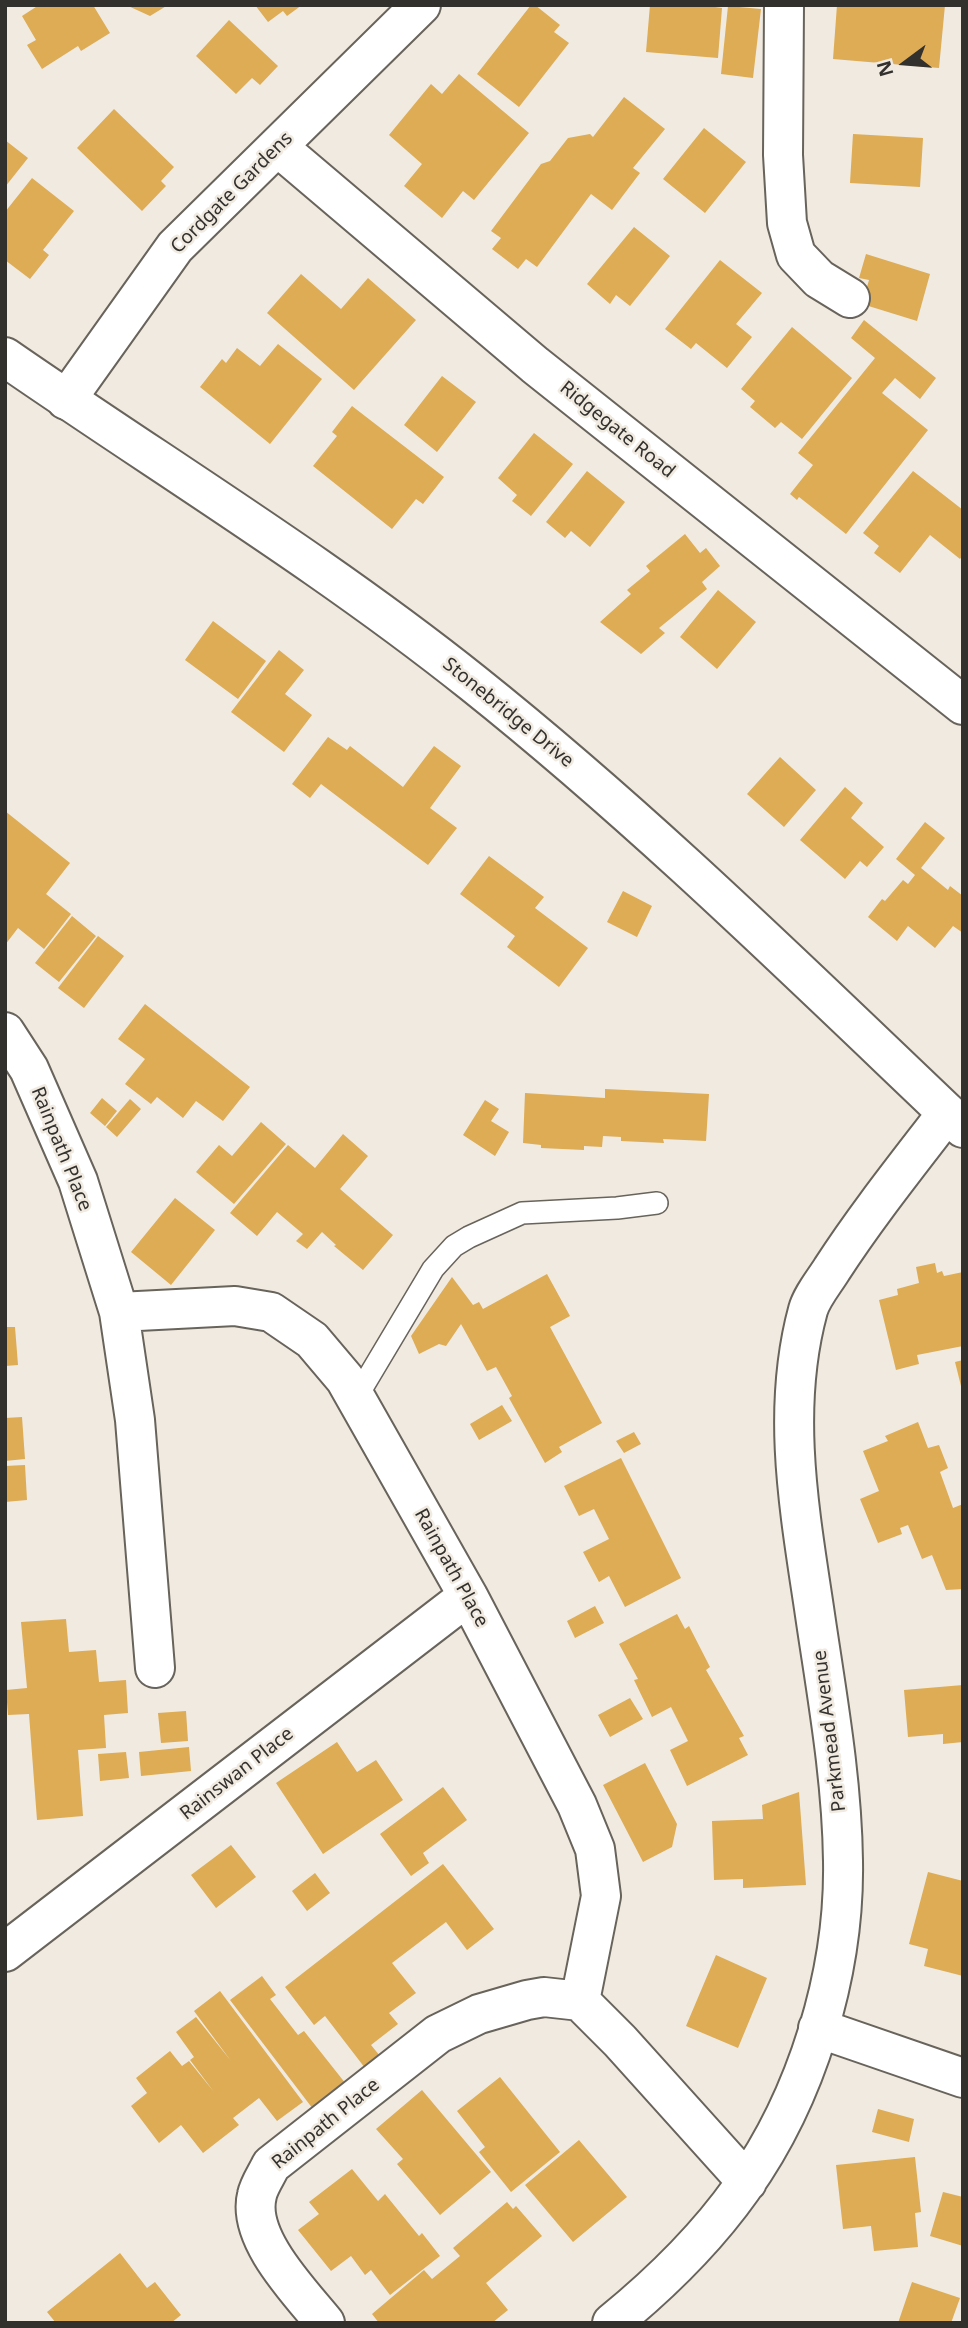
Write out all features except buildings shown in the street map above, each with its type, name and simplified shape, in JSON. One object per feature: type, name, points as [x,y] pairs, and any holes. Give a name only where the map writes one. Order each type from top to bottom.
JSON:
[{"type":"street","name":"Cordgate Gardens","points":[[66,400],[175,247],[421,5]]},
{"type":"street","points":[[783,9],[783,155],[787,223],[796,255],[819,279],[850,298]]},
{"type":"street","name":"Ridgegate Road","points":[[278,147],[535,365],[963,705]]},
{"type":"street","name":"Stonebridge Drive","points":[[5,357],[312,564],[473,683],[613,801],[759,932],[955,1121]]},
{"type":"street","name":"Rainpath Place","points":[[5,1032],[29,1069],[78,1181],[119,1312],[135,1420],[155,1668]]},
{"type":"street","name":"Parkmead Avenue","points":[[612,2323],[668,2275],[705,2235],[747,2182],[793,2098],[830,1986],[840,1924],[843,1861],[828,1701],[794,1464],[795,1370],[809,1305],[839,1258],[955,1121]]},
{"type":"street","name":"Rainpath Place","points":[[119,1312],[235,1306],[271,1312],[313,1339],[345,1379],[468,1596],[578,1805],[594,1849],[601,1896],[580,2001],[544,1997],[527,2000],[480,2014],[438,2034],[271,2165],[257,2194],[256,2210],[262,2236],[278,2264],[325,2323]]},
{"type":"street","name":"Rainswan Place","points":[[5,1952],[468,1596]]},
{"type":"street","points":[[580,2001],[620,2041],[747,2182]]},
{"type":"street","points":[[818,2028],[963,2078]]},
{"type":"lane","points":[[356,1398],[433,1269],[454,1246],[523,1213],[657,1203]]}]
